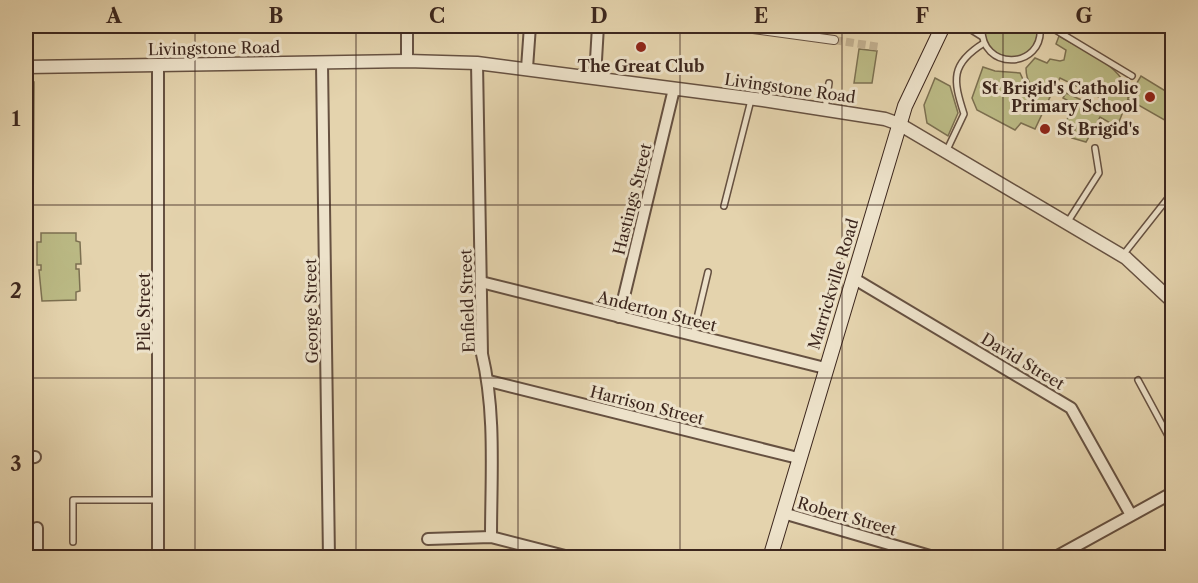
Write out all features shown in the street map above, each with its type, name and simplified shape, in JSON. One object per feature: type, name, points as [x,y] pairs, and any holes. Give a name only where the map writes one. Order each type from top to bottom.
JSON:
[{"type":"main road","name":"Marrickville Road","points":[[770,558],[899,124],[905,106],[943,26]]},
{"type":"street","points":[[407,26],[407,61]]},
{"type":"street","points":[[527,68],[530,26]]},
{"type":"street","points":[[595,77],[598,26]]},
{"type":"street","points":[[730,26],[834,40]]},
{"type":"street","name":"Livingstone Road","points":[[26,67],[407,61],[477,63],[752,98],[885,119],[899,124],[1122,256],[1173,301]]},
{"type":"street","name":"Enfield Street","points":[[477,63],[482,354],[489,381],[491,537]]},
{"type":"street","name":"George Street","points":[[322,64],[329,558]]},
{"type":"street","name":"Pile Street","points":[[158,66],[158,558]]},
{"type":"street","name":"Hastings Street","points":[[619,317],[674,89]]},
{"type":"street","name":"David Street","points":[[853,278],[1071,408],[1131,515]]},
{"type":"street","name":"Anderton Street","points":[[481,282],[825,368]]},
{"type":"street","name":"Harrison Street","points":[[489,381],[798,458]]},
{"type":"street","points":[[1054,558],[1173,493]]},
{"type":"street","name":"Robert Street","points":[[783,513],[937,558]]},
{"type":"street","points":[[37,528],[37,558]]},
{"type":"street","points":[[428,539],[491,537],[573,558]]},
{"type":"lane","points":[[965,26],[978,32],[993,54],[1002,59],[1022,59],[1036,46],[1040,26]]},
{"type":"lane","points":[[946,152],[964,114],[954,84],[960,64],[983,40],[982,26]]},
{"type":"lane","points":[[1049,26],[1132,76]]},
{"type":"lane","points":[[825,110],[829,83]]},
{"type":"lane","points":[[724,206],[752,98]]},
{"type":"lane","points":[[1066,224],[1099,173],[1095,148]]},
{"type":"lane","points":[[1122,256],[1173,193]]},
{"type":"lane","points":[[693,335],[708,272]]},
{"type":"lane","points":[[1138,380],[1173,443]]},
{"type":"lane","points":[[73,542],[73,500],[159,500]]},
{"type":"shaded area","points":[[985,26],[1038,26],[1035,45],[1021,58],[1004,57],[989,45],[985,37]]},
{"type":"shaded area","points":[[1059,36],[1112,68],[1126,87],[1128,98],[1141,76],[1172,95],[1172,114],[1168,122],[1128,99],[1117,127],[1100,117],[1086,142],[1072,138],[1076,127],[1066,122],[1072,109],[1065,105],[1067,100],[1063,98],[1066,93],[1097,107],[1101,98],[1060,78],[1051,95],[1033,86],[1026,74],[1026,68],[1035,58],[1047,63],[1050,59],[1064,60],[1066,50],[1056,44]]},
{"type":"shaded area","points":[[859,49],[877,51],[872,83],[854,83]]},
{"type":"shaded area","points":[[983,67],[995,71],[1020,73],[1026,86],[1050,97],[1035,129],[1021,123],[1015,130],[977,110],[972,98]]},
{"type":"shaded area","points":[[935,78],[950,86],[958,113],[948,136],[927,123],[924,105]]},
{"type":"shaded area","points":[[26,82],[34,82],[32,358],[26,358]]},
{"type":"shaded area","points":[[41,233],[76,233],[76,241],[80,242],[81,264],[76,264],[76,269],[79,269],[80,291],[76,292],[76,300],[42,301],[39,270],[41,270],[41,265],[37,265],[37,242],[41,242]]},
{"type":"tunnel","points":[[834,40],[880,47]]},
{"type":"place","name":"The Great Club","points":[[641,47]]},
{"type":"place","name":"St Brigid's Catholic Primary School","points":[[1150,97]]},
{"type":"place","name":"St Brigid's","points":[[1045,129]]}]
